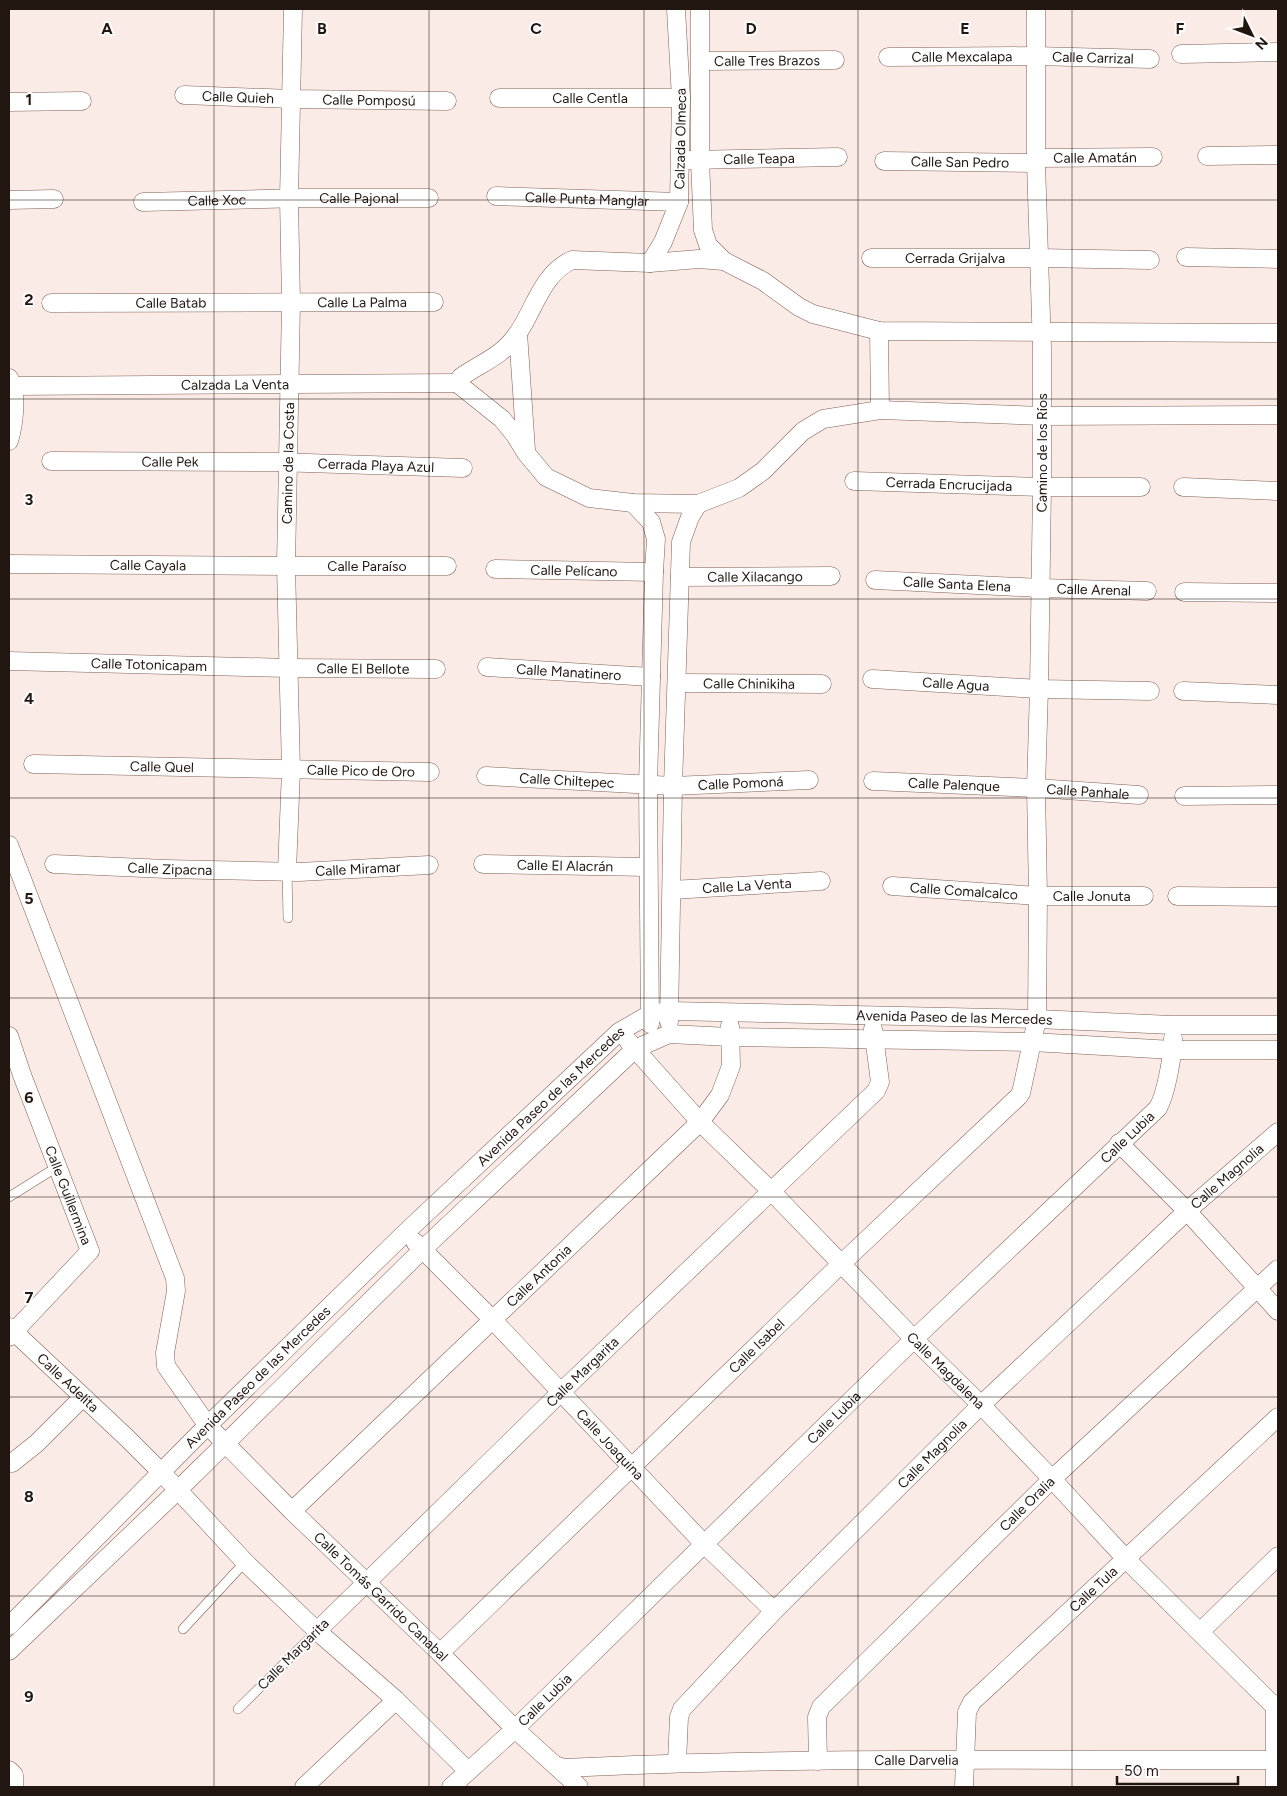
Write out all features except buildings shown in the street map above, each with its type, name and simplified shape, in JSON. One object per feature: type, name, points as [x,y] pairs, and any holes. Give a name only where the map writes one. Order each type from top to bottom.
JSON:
[{"type":"street","name":"Camino de la Costa","points":[[287,871],[291,770],[286,566],[291,303],[289,198],[293,9]]},
{"type":"street","name":"Calzada Olmeca","points":[[650,263],[662,242],[679,202],[681,98],[676,9]]},
{"type":"street","points":[[700,9],[700,160],[703,230],[708,245],[724,261],[756,276],[799,307],[813,314],[879,331],[1278,333]]},
{"type":"street","name":"Camino de los Ríos","points":[[1036,9],[1036,160],[1042,332],[1042,487],[1036,788],[1038,896],[1036,1019]]},
{"type":"street","points":[[1180,54],[1278,52]]},
{"type":"street","name":"Calle Mexcalapa","points":[[888,57],[1036,56]]},
{"type":"street","name":"Calle Carrizal","points":[[1036,56],[1150,59]]},
{"type":"street","name":"Calle Tres Brazos","points":[[701,61],[834,60]]},
{"type":"street","name":"Calle Quieh","points":[[184,95],[292,99]]},
{"type":"street","name":"Calle Centla","points":[[499,98],[681,98]]},
{"type":"street","name":"Calle Pomposú","points":[[292,99],[447,101]]},
{"type":"street","points":[[9,102],[82,101]]},
{"type":"street","points":[[1207,156],[1278,155]]},
{"type":"street","name":"Calle Teapa","points":[[680,160],[838,157]]},
{"type":"street","name":"Calle Amatán","points":[[1036,160],[1152,157]]},
{"type":"street","name":"Calle San Pedro","points":[[884,161],[1036,160]]},
{"type":"street","name":"Calle Punta Manglar","points":[[496,196],[679,202]]},
{"type":"street","name":"Calle Pajonal","points":[[289,198],[429,198]]},
{"type":"street","name":"Calle Xoc","points":[[143,202],[289,198]]},
{"type":"street","points":[[9,200],[54,199]]},
{"type":"street","points":[[1186,257],[1278,259]]},
{"type":"street","name":"Cerrada Grijalva","points":[[871,258],[1150,260]]},
{"type":"street","points":[[724,261],[699,259],[650,263],[572,260],[561,265],[550,276],[518,333],[497,356],[461,377],[458,383],[502,419],[546,477],[589,498],[633,503],[698,504],[739,488],[763,471],[802,431],[824,418],[880,410],[1042,416],[1278,415]]},
{"type":"street","name":"Calle La Palma","points":[[291,303],[434,302]]},
{"type":"street","name":"Calle Batab","points":[[51,303],[291,303]]},
{"type":"street","points":[[879,331],[880,410]]},
{"type":"street","points":[[518,333],[526,453]]},
{"type":"street","points":[[9,441],[13,428],[11,382]]},
{"type":"street","name":"Calzada La Venta","points":[[11,382],[289,385],[458,383]]},
{"type":"street","name":"Calle Pek","points":[[51,462],[288,462]]},
{"type":"street","name":"Cerrada Playa Azul","points":[[288,462],[463,468]]},
{"type":"street","name":"Cerrada Encrucijada","points":[[854,482],[1042,487],[1141,487]]},
{"type":"street","points":[[1183,487],[1278,491]]},
{"type":"street","points":[[633,503],[651,522],[656,539],[648,784],[650,1041]]},
{"type":"street","points":[[669,1034],[673,786],[678,683],[681,542],[690,517],[698,504]]},
{"type":"street","name":"Calle Cayala","points":[[9,564],[286,566]]},
{"type":"street","name":"Calle Paraíso","points":[[286,566],[447,566]]},
{"type":"street","name":"Calle Pelícano","points":[[495,569],[654,572]]},
{"type":"street","name":"Calle Xilacango","points":[[680,577],[831,576]]},
{"type":"street","name":"Calle Santa Elena","points":[[875,580],[1040,588]]},
{"type":"street","name":"Calle Arenal","points":[[1040,588],[1147,591]]},
{"type":"street","points":[[1184,592],[1278,593]]},
{"type":"street","name":"Calle Totonicapam","points":[[9,662],[289,668]]},
{"type":"street","name":"Calle Manatinero","points":[[487,667],[651,677]]},
{"type":"street","name":"Calle El Bellote","points":[[289,668],[436,669]]},
{"type":"street","name":"Calle Agua","points":[[872,679],[1039,689],[1150,691]]},
{"type":"street","name":"Calle Chinikiha","points":[[678,683],[822,684]]},
{"type":"street","points":[[1183,690],[1278,695]]},
{"type":"street","name":"Calle Quel","points":[[33,764],[291,770]]},
{"type":"street","name":"Calle Pico de Oro","points":[[291,770],[430,772]]},
{"type":"street","name":"Calle Chiltepec","points":[[486,776],[673,786]]},
{"type":"street","name":"Calle Pomoná","points":[[673,786],[809,780]]},
{"type":"street","name":"Calle Palenque","points":[[872,781],[1036,788]]},
{"type":"street","name":"Calle Panhale","points":[[1036,788],[1139,795]]},
{"type":"street","points":[[1184,796],[1278,795]]},
{"type":"street","name":"Calle Tomás Garrido Canabal","points":[[9,845],[175,1278],[176,1291],[165,1354],[166,1366],[208,1426],[292,1511],[440,1653],[514,1729],[579,1787]]},
{"type":"street","name":"Calle Zipacna","points":[[54,864],[166,869],[287,871]]},
{"type":"street","name":"Calle Miramar","points":[[287,871],[299,872],[429,864]]},
{"type":"street","name":"Calle El Alacrán","points":[[483,864],[648,868]]},
{"type":"street","name":"Calle La Venta","points":[[672,890],[821,881]]},
{"type":"street","name":"Calle Comalcalco","points":[[892,886],[1038,896]]},
{"type":"street","name":"Calle Jonuta","points":[[1038,896],[1144,896]]},
{"type":"street","points":[[1177,896],[1278,897]]},
{"type":"street","name":"Avenida Paseo de las Mercedes","points":[[9,1626],[208,1426],[405,1233],[619,1032],[650,1014],[670,1011],[1036,1019],[1172,1025],[1278,1025]]},
{"type":"street","name":"Calle Antonia","points":[[292,1511],[700,1122],[720,1095],[731,1066],[730,1013]]},
{"type":"street","name":"Calle Margarita","points":[[317,1631],[560,1393],[876,1091],[880,1082],[871,1016]]},
{"type":"street","name":"Calle Isabel","points":[[440,1653],[841,1264],[1018,1098],[1036,1019]]},
{"type":"street","name":"Calle Lubia","points":[[451,1787],[705,1545],[914,1339],[1158,1108],[1173,1050],[1172,1025]]},
{"type":"street","name":"Calle Magdalena","points":[[619,1032],[700,1122],[771,1191],[981,1406],[1126,1559],[1277,1705]]},
{"type":"street","name":"Avenida Paseo de las Mercedes","points":[[9,1652],[226,1444],[422,1250],[635,1048],[669,1034],[730,1037],[1032,1042],[1173,1050],[1278,1050]]},
{"type":"street","name":"Calle Guillermina","points":[[9,1036],[15,1078],[57,1167],[90,1250],[10,1332]]},
{"type":"street","name":"Calle Magnolia","points":[[677,1762],[679,1717],[682,1709],[774,1610],[981,1406],[1187,1211],[1278,1132]]},
{"type":"street","points":[[1119,1143],[1187,1211],[1278,1311]]},
{"type":"street","name":"Calle Joaquina","points":[[405,1233],[492,1319],[705,1545],[774,1610]]},
{"type":"street","name":"Calle Oralia","points":[[818,1761],[817,1717],[821,1707],[1052,1479],[1278,1269]]},
{"type":"street","name":"Calle Adelita","points":[[10,1332],[162,1472]]},
{"type":"street","points":[[12,1463],[37,1443],[82,1398]]},
{"type":"street","name":"Calle Tula","points":[[964,1787],[967,1712],[972,1702],[1278,1417]]},
{"type":"street","points":[[162,1472],[245,1562],[317,1631],[396,1700],[468,1771]]},
{"type":"street","points":[[1200,1632],[1278,1556]]},
{"type":"street","points":[[304,1787],[396,1700]]},
{"type":"street","points":[[1275,1787],[1277,1705]]},
{"type":"street","name":"Calle Darvelia","points":[[555,1765],[564,1768],[677,1762],[964,1759],[1276,1760]]},
{"type":"lane","name":"Camino de la Costa","points":[[287,871],[288,918]]},
{"type":"lane","points":[[9,1197],[57,1167]]},
{"type":"lane","points":[[183,1628],[245,1562]]},
{"type":"lane","name":"Calle Margarita","points":[[238,1709],[317,1631]]}]
